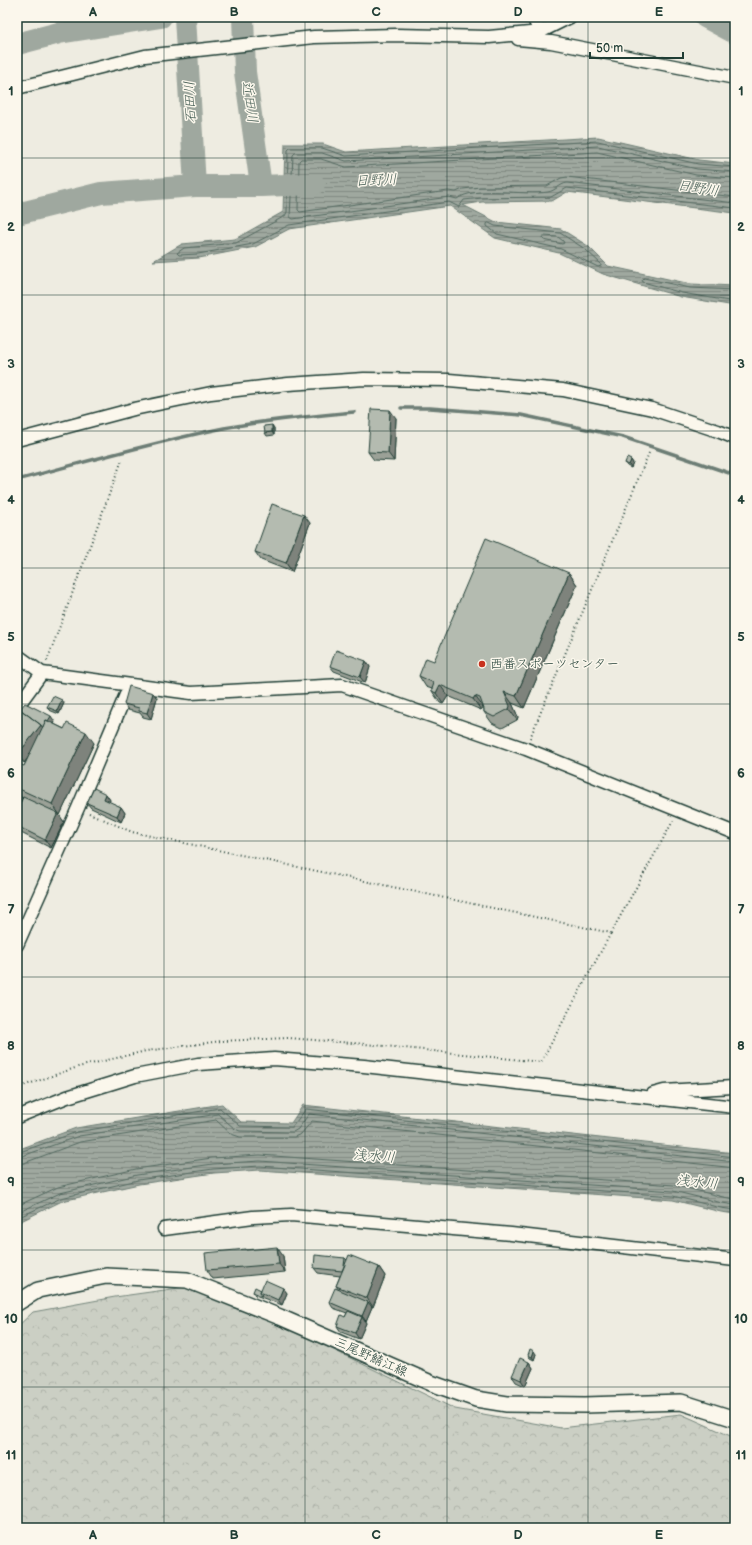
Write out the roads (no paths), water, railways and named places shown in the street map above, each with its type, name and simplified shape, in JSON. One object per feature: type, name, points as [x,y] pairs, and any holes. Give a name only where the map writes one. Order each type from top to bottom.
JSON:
[{"type":"main road","name":"三尾野鯖江線","points":[[17,1303],[38,1290],[106,1276],[186,1280],[280,1318],[431,1383],[476,1399],[507,1404],[585,1405],[681,1402],[735,1419]]},
{"type":"street","points":[[533,17],[540,32]]},
{"type":"street","points":[[489,37],[540,32],[570,17]]},
{"type":"street","points":[[17,88],[145,56],[314,37],[396,35],[489,37],[551,42],[735,78]]},
{"type":"street","points":[[17,440],[134,409],[211,394],[288,384],[364,379],[449,380],[563,390],[652,409],[718,430],[735,438]]},
{"type":"street","points":[[17,655],[42,673],[191,693],[342,686],[526,749],[735,833]]},
{"type":"street","points":[[17,708],[42,673]]},
{"type":"street","points":[[17,945],[78,808],[130,685]]},
{"type":"street","points":[[17,1118],[67,1097],[135,1076],[198,1064],[274,1059],[364,1066],[735,1107]]},
{"type":"street","points":[[640,1096],[664,1091],[735,1086]]},
{"type":"street","points":[[164,1229],[253,1216],[291,1215],[511,1234],[735,1260]]},
{"type":"water","points":[[598,137],[699,160],[735,164],[735,213],[567,192],[552,201],[482,202],[463,205],[496,222],[561,229],[588,246],[608,266],[691,284],[735,286],[735,306],[681,297],[603,274],[559,253],[495,238],[450,206],[289,229],[255,247],[199,258],[153,261],[182,244],[235,239],[283,212],[285,144],[323,144],[346,152]]},
{"type":"water","name":"浅水川","points":[[222,1104],[241,1122],[291,1123],[303,1105],[735,1153],[735,1214],[673,1200],[260,1170],[214,1173],[139,1184],[62,1201],[17,1223],[17,1150],[76,1128]]},
{"type":"waterway","points":[[17,44],[59,33],[161,17]]},
{"type":"waterway","name":"石田川","points":[[185,17],[195,186]]},
{"type":"waterway","name":"近田川","points":[[243,17],[245,72],[261,186]]},
{"type":"waterway","points":[[705,17],[735,33]]},
{"type":"waterway","name":"日野川","points":[[17,214],[101,193],[195,186],[314,184]]},
{"type":"waterway","points":[[401,408],[430,408],[521,415],[623,437],[735,475]]},
{"type":"waterway","points":[[17,480],[146,446],[224,428],[272,420],[354,412]]},
{"type":"place","name":"西番スポーツセンター","points":[[482,664]]}]
